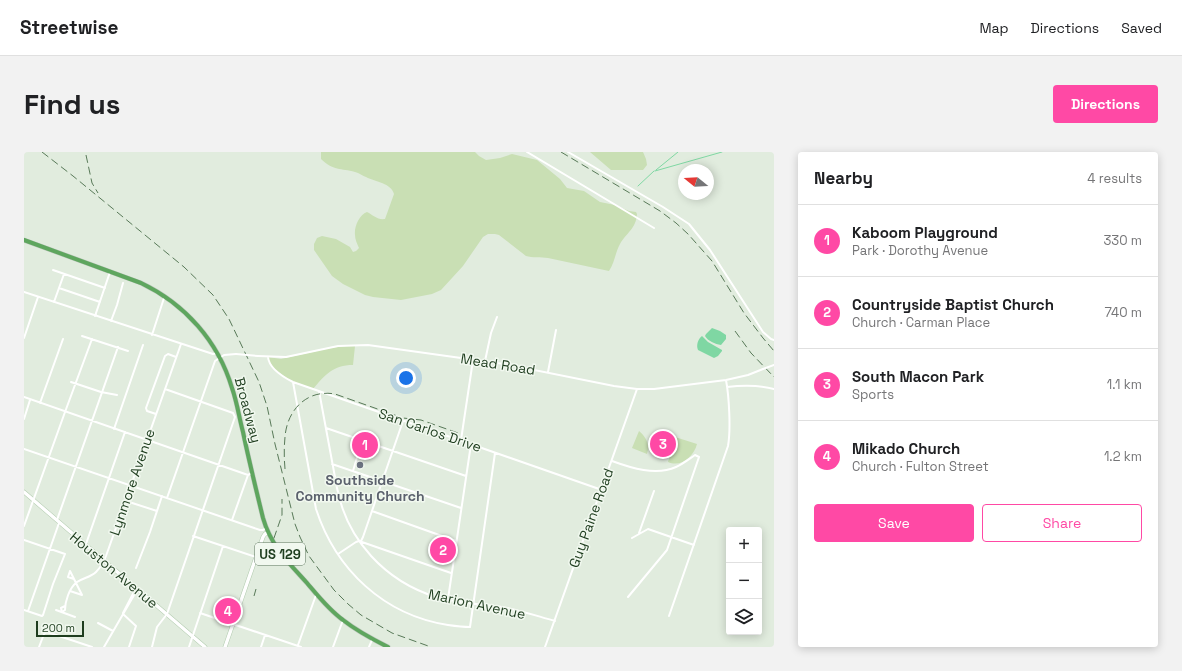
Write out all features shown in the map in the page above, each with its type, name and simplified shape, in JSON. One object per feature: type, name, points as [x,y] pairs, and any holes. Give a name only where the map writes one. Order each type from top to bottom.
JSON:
[{"type":"main road","name":"Broadway","points":[[24,240],[141,283],[165,297],[183,310],[195,322],[220,358],[232,387],[250,474],[268,533],[282,555],[316,594],[343,620],[372,639],[388,647]]},
{"type":"street","points":[[527,152],[654,228]]},
{"type":"street","points":[[568,152],[663,207],[689,224],[710,250],[762,332],[774,340]]},
{"type":"street","points":[[53,270],[105,288]]},
{"type":"street","points":[[95,316],[110,272]]},
{"type":"street","points":[[54,302],[64,274]]},
{"type":"street","points":[[111,321],[123,283]]},
{"type":"street","points":[[59,288],[100,302]]},
{"type":"street","points":[[24,292],[152,335],[213,354],[217,353]]},
{"type":"street","points":[[24,338],[38,297]]},
{"type":"street","points":[[152,335],[165,297]]},
{"type":"street","points":[[485,361],[491,332],[497,317]]},
{"type":"street","points":[[548,373],[556,330]]},
{"type":"street","points":[[82,336],[128,351]]},
{"type":"street","points":[[40,403],[63,339]]},
{"type":"street","points":[[24,526],[92,339]]},
{"type":"street","name":"Lynmore Avenue","points":[[62,612],[65,610],[71,588],[76,583],[95,573],[106,556],[181,344]]},
{"type":"street","name":"Mead Road","points":[[220,358],[224,355],[236,354],[286,357],[338,346],[360,344],[374,345],[485,361],[637,390],[726,380],[748,375],[774,365]]},
{"type":"street","points":[[114,428],[143,346]]},
{"type":"street","points":[[28,611],[50,549],[75,467],[118,347]]},
{"type":"street","points":[[156,414],[147,411],[146,408],[165,356],[168,354],[176,357]]},
{"type":"street","name":"San Carlos Drive","points":[[268,357],[270,365],[292,382],[602,490]]},
{"type":"street","points":[[167,498],[215,361],[220,358]]},
{"type":"street","points":[[461,440],[473,360]]},
{"type":"street","points":[[669,616],[729,443],[726,380]]},
{"type":"street","points":[[71,382],[101,392],[117,395]]},
{"type":"street","points":[[292,382],[316,509],[323,527],[337,554],[360,581],[375,594],[398,608],[414,615],[442,624],[470,627],[495,453]]},
{"type":"street","points":[[727,387],[760,386],[774,388]]},
{"type":"street","points":[[152,647],[157,627],[167,614],[218,464],[237,417],[233,413],[165,389]]},
{"type":"street","name":"Guy Paine Road","points":[[545,647],[637,390]]},
{"type":"street","name":"Marion Avenue","points":[[319,391],[332,464],[342,508],[349,526],[372,558],[382,568],[409,586],[427,594],[514,610],[554,621]]},
{"type":"street","points":[[24,398],[250,474],[232,520]]},
{"type":"street","points":[[24,419],[30,400]]},
{"type":"street","points":[[337,554],[362,539],[403,420]]},
{"type":"street","points":[[326,428],[466,476]]},
{"type":"street","points":[[85,545],[125,432]]},
{"type":"street","points":[[353,471],[362,440]]},
{"type":"street","points":[[448,599],[471,444]]},
{"type":"street","points":[[24,449],[262,530],[266,528]]},
{"type":"street","points":[[612,461],[639,470],[665,470],[676,467],[695,455],[699,457],[667,550],[628,597]]},
{"type":"street","points":[[332,464],[461,508]]},
{"type":"street","points":[[638,535],[654,491]]},
{"type":"street","name":"Houston Avenue","points":[[24,492],[204,647]]},
{"type":"street","points":[[136,568],[162,496]]},
{"type":"street","points":[[126,501],[157,512]]},
{"type":"street","points":[[372,511],[456,541]]},
{"type":"street","points":[[632,538],[648,529],[694,545]]},
{"type":"street","points":[[225,647],[264,535],[268,533]]},
{"type":"street","points":[[193,536],[256,557]]},
{"type":"street","points":[[24,540],[65,554],[43,616],[24,610]]},
{"type":"street","points":[[359,541],[452,573]]},
{"type":"street","points":[[189,647],[223,546]]},
{"type":"street","points":[[70,591],[82,595],[74,579]]},
{"type":"street","points":[[104,647],[125,612],[136,589]]},
{"type":"street","points":[[297,646],[316,594]]},
{"type":"street","points":[[56,610],[75,617]]},
{"type":"street","points":[[200,612],[301,647]]},
{"type":"street","points":[[123,614],[136,626],[129,647]]},
{"type":"street","points":[[333,647],[343,620]]},
{"type":"street","points":[[98,623],[113,631]]},
{"type":"street","points":[[39,647],[45,633],[47,632],[92,647]]},
{"type":"street","points":[[261,647],[265,635]]},
{"type":"street","points":[[369,647],[372,639]]},
{"type":"shaded area","points":[[321,152],[475,152],[486,160],[512,154],[537,160],[560,179],[567,188],[584,191],[600,202],[636,212],[636,219],[633,227],[622,240],[609,271],[548,258],[526,256],[499,235],[488,234],[483,237],[463,266],[441,290],[432,294],[401,300],[373,297],[365,295],[343,284],[332,276],[314,250],[314,244],[317,238],[322,236],[336,239],[350,247],[353,252],[356,251],[359,248],[355,237],[355,232],[359,218],[367,212],[377,218],[385,219],[394,194],[390,187],[383,183],[370,179],[356,172],[329,166],[321,159]]},
{"type":"shaded area","points":[[590,152],[643,152],[647,165],[643,170],[611,170]]},
{"type":"shaded area","points":[[712,328],[726,335],[726,339],[721,345],[712,342],[705,336]]},
{"type":"shaded area","points":[[702,336],[708,342],[722,350],[718,356],[714,358],[698,350],[698,342]]},
{"type":"shaded area","points":[[346,346],[355,346],[353,365],[346,365],[330,372],[313,389],[292,382],[271,366],[268,357],[281,359]]},
{"type":"shaded area","points":[[639,431],[647,441],[647,454],[632,448]]},
{"type":"shaded area","points":[[675,437],[697,444],[690,457],[678,463],[668,462]]},
{"type":"waterway","points":[[656,170],[678,152]]},
{"type":"waterway","points":[[655,171],[722,152]]},
{"type":"waterway","points":[[638,186],[654,171]]},
{"type":"railway","points":[[42,152],[184,267],[213,295],[229,319],[259,382],[267,406],[295,524],[309,556],[334,590],[361,615],[392,633],[431,647]]},
{"type":"railway","points":[[561,152],[660,211],[688,234],[712,261],[744,313],[774,351]]},
{"type":"railway","points":[[86,155],[92,183],[98,193]]},
{"type":"railway","points":[[735,331],[751,353],[774,377]]},
{"type":"railway","points":[[285,469],[285,437],[287,427],[294,410],[307,398],[325,393],[335,394],[403,418],[421,420],[458,433]]},
{"type":"railway","points":[[266,561],[282,515],[282,499]]},
{"type":"railway","points":[[254,596],[256,589]]},
{"type":"place","name":"South Macon Park","points":[[663,444]]},
{"type":"place","name":"Kaboom Playground","points":[[365,445]]},
{"type":"place","name":"Southside Community Church","points":[[360,465]]},
{"type":"place","name":"Countryside Baptist Church","points":[[443,550]]},
{"type":"place","name":"Mikado Church","points":[[228,611]]}]
